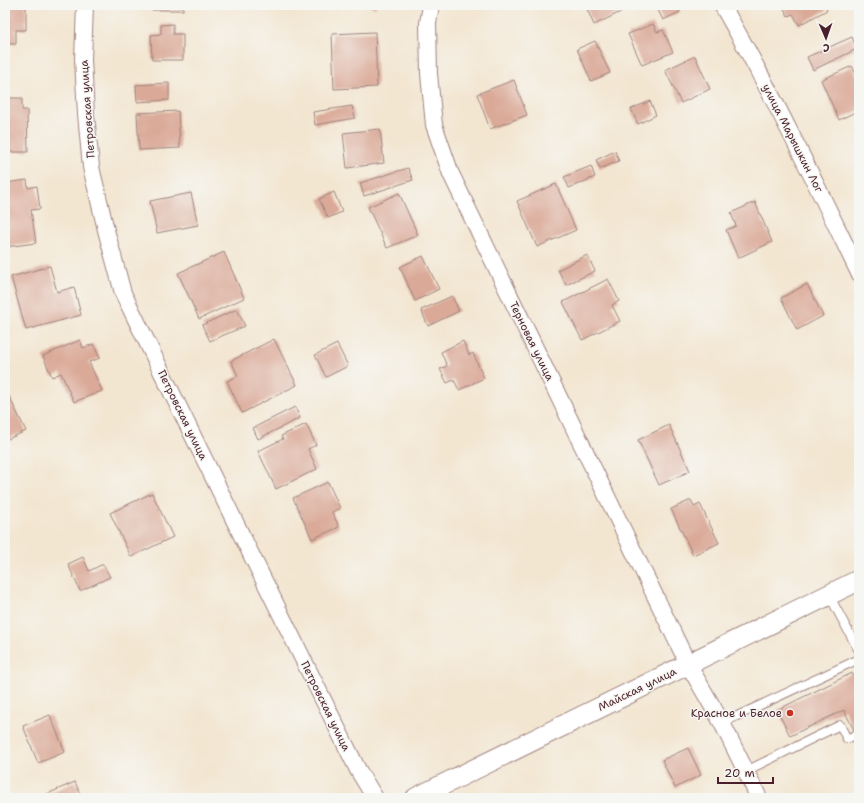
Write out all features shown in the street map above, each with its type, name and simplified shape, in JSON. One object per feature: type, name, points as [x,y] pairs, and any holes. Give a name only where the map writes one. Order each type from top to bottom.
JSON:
[{"type":"street","name":"Петровская улица","points":[[85,5],[83,60],[91,167],[123,293],[351,756],[375,798]]},
{"type":"street","name":"Терновая улица","points":[[431,5],[428,23],[429,74],[434,125],[451,174],[688,664],[722,723],[759,798]]},
{"type":"street","name":"улица Марышкин Лог","points":[[722,5],[746,46],[788,127],[859,273]]},
{"type":"street","name":"Майская улица","points":[[416,798],[859,580]]},
{"type":"lane","points":[[829,595],[859,651]]},
{"type":"lane","points":[[722,723],[859,658]]},
{"type":"lane","points":[[746,771],[840,725],[847,739],[859,733]]},
{"type":"building","points":[[5,5],[26,5],[26,30],[16,30],[16,44],[5,44]]},
{"type":"building","points":[[152,5],[183,5],[183,10],[152,10]]},
{"type":"building","points":[[366,5],[376,5],[376,8]]},
{"type":"building","points":[[596,5],[635,5],[594,25],[587,9]]},
{"type":"building","points":[[670,5],[677,5],[680,12],[663,20],[658,10]]},
{"type":"building","points":[[782,5],[825,5],[827,10],[799,25],[793,14],[788,16]]},
{"type":"building","points":[[173,24],[173,34],[183,34],[183,60],[152,60],[151,35],[161,34],[161,25]]},
{"type":"building","points":[[653,24],[657,32],[663,30],[673,52],[642,65],[628,34]]},
{"type":"building","points":[[375,32],[377,87],[334,89],[332,34]]},
{"type":"building","points":[[852,37],[857,49],[813,70],[807,57]]},
{"type":"building","points":[[595,41],[610,73],[591,81],[577,49]]},
{"type":"building","points":[[695,56],[710,89],[681,103],[665,70]]},
{"type":"building","points":[[852,66],[859,80],[859,110],[839,120],[821,80]]},
{"type":"building","points":[[514,80],[527,115],[490,129],[477,94]]},
{"type":"building","points":[[169,83],[169,100],[137,102],[136,85]]},
{"type":"building","points":[[5,98],[22,98],[22,110],[27,110],[28,152],[5,152]]},
{"type":"building","points":[[650,101],[656,115],[638,124],[631,109]]},
{"type":"building","points":[[352,106],[355,118],[315,125],[313,112]]},
{"type":"building","points":[[178,111],[180,148],[139,150],[137,113]]},
{"type":"building","points":[[380,129],[384,163],[347,168],[343,133]]},
{"type":"building","points":[[615,151],[619,161],[600,169],[596,160]]},
{"type":"building","points":[[591,166],[595,177],[569,188],[564,177]]},
{"type":"building","points":[[408,168],[413,180],[364,196],[360,183]]},
{"type":"building","points":[[27,180],[28,188],[37,186],[40,209],[31,210],[36,243],[5,247],[5,183]]},
{"type":"building","points":[[556,184],[576,230],[537,247],[517,201]]},
{"type":"building","points":[[334,192],[342,212],[328,218],[319,199]]},
{"type":"building","points":[[191,193],[198,225],[157,233],[150,201]]},
{"type":"building","points":[[399,193],[418,235],[387,248],[368,207]]},
{"type":"building","points":[[755,202],[772,242],[738,258],[726,230],[736,226],[731,213]]},
{"type":"building","points":[[224,252],[244,298],[199,319],[178,273]]},
{"type":"building","points":[[587,255],[595,271],[566,285],[558,270]]},
{"type":"building","points":[[423,256],[439,289],[415,301],[400,267]]},
{"type":"building","points":[[50,266],[57,292],[74,287],[81,315],[26,330],[11,277]]},
{"type":"building","points":[[608,279],[619,301],[612,305],[620,321],[582,340],[563,302]]},
{"type":"building","points":[[807,284],[823,316],[797,330],[781,298]]},
{"type":"building","points":[[452,296],[459,311],[428,326],[421,310]]},
{"type":"building","points":[[237,309],[245,326],[210,341],[202,325]]},
{"type":"building","points":[[274,339],[297,385],[242,413],[227,381],[238,376],[231,361]]},
{"type":"building","points":[[80,340],[83,348],[93,344],[100,358],[89,362],[102,391],[74,402],[61,373],[52,377],[43,356]]},
{"type":"building","points":[[463,341],[469,355],[473,353],[484,378],[459,390],[454,380],[447,383],[440,369],[447,366],[441,352]]},
{"type":"building","points":[[337,344],[348,366],[326,377],[315,355]]},
{"type":"building","points":[[5,388],[26,431],[8,439],[5,433]]},
{"type":"building","points":[[295,407],[300,418],[258,439],[253,428]]},
{"type":"building","points":[[306,424],[316,445],[308,449],[317,469],[276,489],[258,451],[283,439],[281,436]]},
{"type":"building","points":[[669,425],[690,471],[659,485],[638,440]]},
{"type":"building","points":[[328,482],[340,508],[332,512],[339,527],[312,539],[293,498]]},
{"type":"building","points":[[152,493],[173,537],[131,557],[110,513]]},
{"type":"building","points":[[691,500],[694,507],[700,504],[719,543],[693,555],[671,509]]},
{"type":"building","points":[[83,557],[89,571],[103,564],[110,577],[80,591],[68,564]]},
{"type":"building","points":[[852,673],[859,689],[859,727],[854,730],[844,710],[790,736],[777,710]]},
{"type":"building","points":[[50,715],[65,752],[38,763],[23,726]]},
{"type":"building","points":[[688,748],[701,775],[675,788],[662,760]]},
{"type":"building","points":[[75,782],[82,798],[49,798],[47,794]]},
{"type":"place","name":"Красное и Белое","points":[[790,713]]}]
